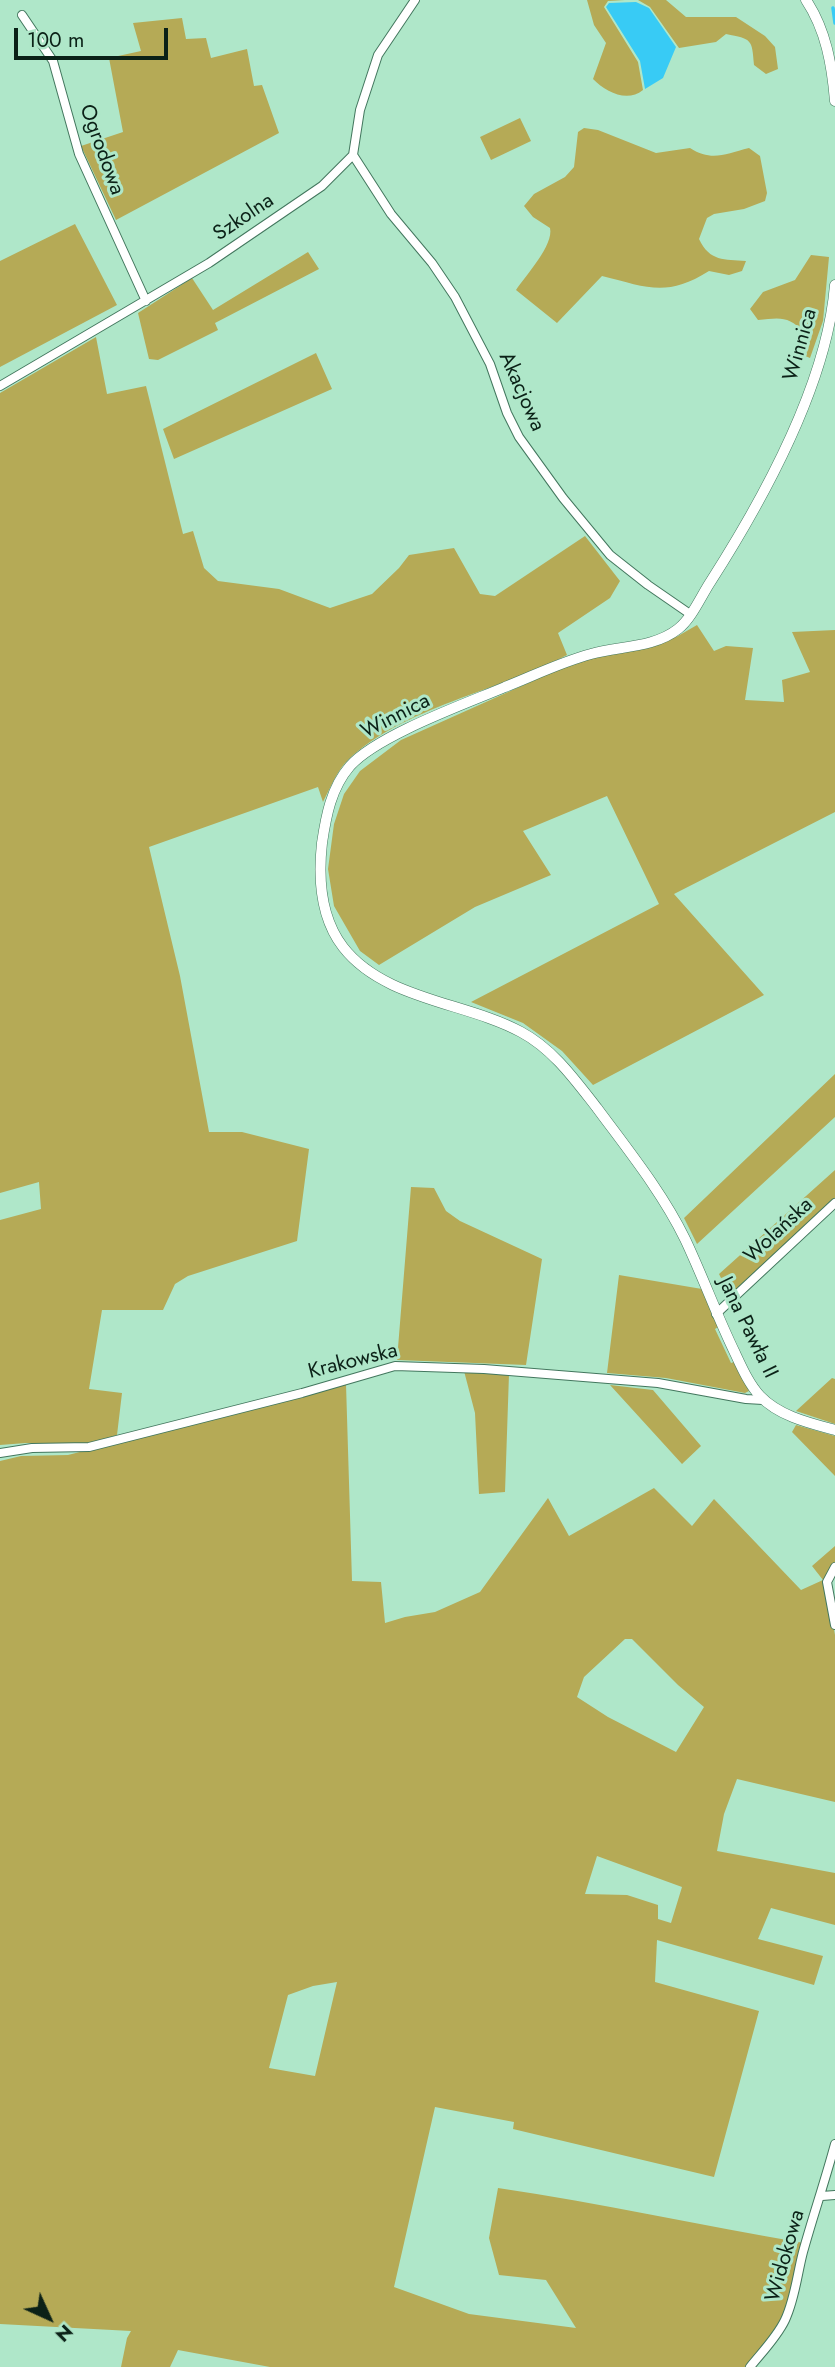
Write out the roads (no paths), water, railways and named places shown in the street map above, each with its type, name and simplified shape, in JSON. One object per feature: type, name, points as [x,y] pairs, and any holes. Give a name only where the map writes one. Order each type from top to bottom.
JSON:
[{"type":"street","points":[[353,155],[360,110],[378,55],[415,0]]},
{"type":"street","points":[[806,0],[822,26],[835,101]]},
{"type":"street","name":"Ogrodowa","points":[[22,15],[53,61],[79,154],[146,301]]},
{"type":"street","name":"Szkolna","points":[[0,386],[209,263],[322,186],[353,155]]},
{"type":"street","name":"Akacjowa","points":[[353,155],[391,214],[432,263],[455,297],[490,364],[507,413],[519,437],[563,498],[610,555],[690,614]]},
{"type":"street","name":"Winnica","points":[[684,1238],[644,1171],[575,1079],[544,1048],[519,1031],[382,979],[358,963],[342,946],[326,911],[319,870],[323,837],[334,792],[351,765],[368,751],[473,700],[565,662],[593,653],[660,639],[680,628],[739,538],[792,432],[824,351],[835,285]]},
{"type":"street","name":"Wolańska","points":[[716,1314],[835,1203]]},
{"type":"street","name":"Jana Pawła II","points":[[684,1238],[716,1314],[749,1382],[762,1399],[795,1419],[835,1430]]},
{"type":"street","name":"Krakowska","points":[[0,1452],[32,1448],[89,1447],[302,1394],[396,1366],[484,1369],[658,1383],[746,1399],[762,1399]]},
{"type":"street","points":[[835,1567],[827,1582],[835,1625]]},
{"type":"street","name":"Widokowa","points":[[750,2367],[776,2335],[793,2300],[835,2144]]},
{"type":"street","points":[[822,2196],[835,2195]]},
{"type":"water","points":[[636,2],[649,8],[676,47],[663,78],[645,89],[640,61],[606,7],[609,3]]},
{"type":"waterway","points":[[833,8],[835,23]]}]
